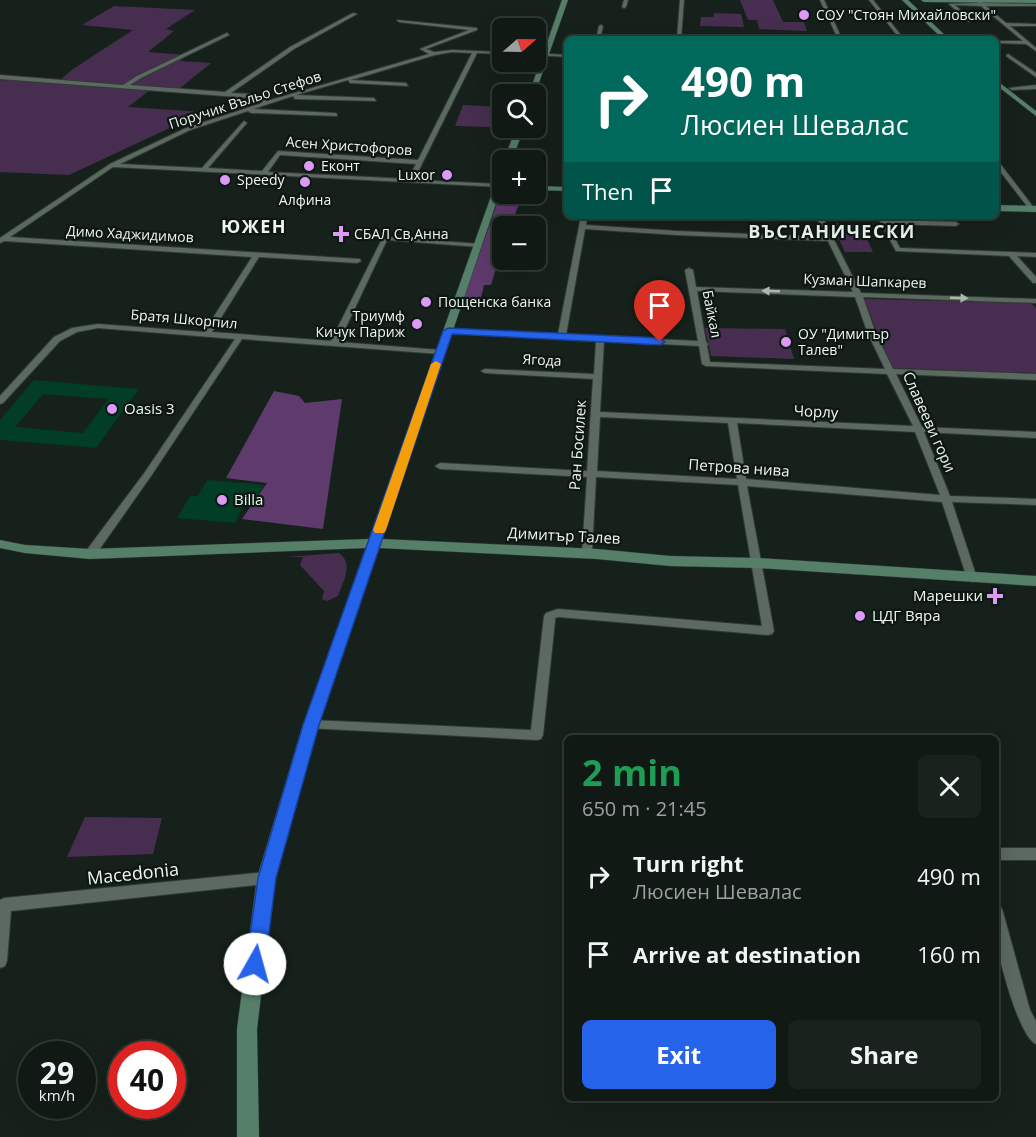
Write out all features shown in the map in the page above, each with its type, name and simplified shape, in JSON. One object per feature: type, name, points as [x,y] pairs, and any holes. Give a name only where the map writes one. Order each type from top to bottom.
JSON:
[{"type":"street","points":[[535,84],[565,0]]},
{"type":"street","points":[[624,7],[626,0]]},
{"type":"street","points":[[679,36],[682,0]]},
{"type":"street","points":[[822,0],[839,36]]},
{"type":"street","points":[[872,0],[900,36]]},
{"type":"street","points":[[905,0],[943,36]]},
{"type":"street","points":[[912,0],[950,36]]},
{"type":"street","points":[[924,0],[1036,3]]},
{"type":"street","points":[[969,21],[951,4],[978,2],[1036,50]]},
{"type":"street","points":[[226,94],[292,48],[355,14]]},
{"type":"street","points":[[399,21],[475,29],[422,50],[434,54]]},
{"type":"street","points":[[1004,24],[1036,24]]},
{"type":"street","points":[[599,36],[601,27]]},
{"type":"street","points":[[125,87],[139,77],[227,34]]},
{"type":"street","points":[[999,42],[1036,43]]},
{"type":"street","name":"Поручик Въльо Стефов","points":[[1,240],[112,165],[188,129],[285,97],[434,54],[452,51],[492,53]]},
{"type":"street","points":[[410,181],[475,52]]},
{"type":"street","points":[[547,55],[564,56]]},
{"type":"street","points":[[1008,55],[1036,75]]},
{"type":"street","points":[[0,77],[252,96],[267,103]]},
{"type":"street","points":[[999,78],[1036,114]]},
{"type":"street","points":[[341,81],[406,85]]},
{"type":"street","points":[[999,84],[1036,107]]},
{"type":"street","points":[[999,88],[1036,87]]},
{"type":"street","points":[[285,97],[374,100]]},
{"type":"street","points":[[242,111],[335,115]]},
{"type":"street","points":[[202,171],[244,123]]},
{"type":"street","name":"Асен Христофоров","points":[[263,174],[278,153],[419,162]]},
{"type":"street","name":"Асен Христофоров","points":[[112,165],[492,186]]},
{"type":"street","points":[[326,177],[332,171]]},
{"type":"street","points":[[1000,172],[1034,209]]},
{"type":"street","points":[[546,188],[564,189]]},
{"type":"street","points":[[248,1137],[247,1029],[267,878],[311,725],[440,352],[494,204]]},
{"type":"street","points":[[999,208],[1034,209]]},
{"type":"street","points":[[562,336],[583,219]]},
{"type":"street","name":"Славееви гори","points":[[821,219],[858,294],[869,327],[918,430],[946,499],[972,578]]},
{"type":"street","points":[[953,219],[956,224],[884,222],[898,250],[1036,255]]},
{"type":"street","points":[[582,227],[688,234],[831,239]]},
{"type":"street","points":[[334,344],[385,237],[479,245]]},
{"type":"street","name":"Димо Хаджидимов","points":[[1,240],[357,261]]},
{"type":"street","points":[[207,334],[257,254]]},
{"type":"street","points":[[1011,254],[1036,281]]},
{"type":"street","name":"Байкал","points":[[689,270],[706,364],[889,370]]},
{"type":"street","name":"Кузман Шапкарев","points":[[693,289],[1036,301]]},
{"type":"street","name":"Братя Шкорпил","points":[[0,402],[57,339],[75,330],[98,326],[440,352]]},
{"type":"street","points":[[448,331],[704,344]]},
{"type":"street","points":[[90,554],[148,474],[240,337]]},
{"type":"street","name":"Ран Босилек","points":[[587,554],[600,339]]},
{"type":"street","points":[[889,370],[1036,377]]},
{"type":"street","name":"Ягода","points":[[485,371],[598,377]]},
{"type":"street","name":"Чорлу","points":[[595,414],[1036,435]]},
{"type":"street","points":[[311,725],[537,735],[549,621],[550,616],[558,613],[768,631],[758,563],[740,482],[732,422]]},
{"type":"street","name":"Петрова нива","points":[[440,466],[740,482],[946,499],[1036,502]]},
{"type":"street","name":"Димитър Талев","points":[[0,543],[25,549],[90,554],[375,543],[587,554],[670,561],[758,563],[1036,581]]},
{"type":"street","points":[[999,854],[1036,854]]},
{"type":"street","name":"Macedonia","points":[[0,962],[4,905],[267,878]]},
{"type":"street","points":[[999,923],[1023,1013],[1036,1036]]},
{"type":"shaded area","points":[[740,0],[773,0],[783,22],[804,22],[807,31],[759,29],[757,20],[748,20]]},
{"type":"shaded area","points":[[114,6],[195,10],[166,29],[174,31],[148,52],[187,55],[180,61],[211,63],[179,89],[150,90],[128,107],[204,112],[69,175],[0,172],[0,80],[58,82],[73,69],[133,30],[82,25]]},
{"type":"shaded area","points":[[714,13],[741,14],[744,27],[700,26],[701,17],[713,17]]},
{"type":"shaded area","points":[[463,105],[492,107],[492,127],[455,126]]},
{"type":"shaded area","points":[[497,204],[519,204],[514,216],[493,216]]},
{"type":"shaded area","points":[[492,218],[492,270],[496,270],[491,285],[484,285],[480,302],[462,302]]},
{"type":"shaded area","points":[[831,223],[860,224],[873,252],[845,252]]},
{"type":"shaded area","points":[[864,299],[1031,303],[1036,308],[1036,373],[891,368]]},
{"type":"shaded area","points":[[705,328],[785,329],[794,359],[711,356]]},
{"type":"shaded area","points":[[274,391],[299,396],[305,403],[342,399],[323,529],[242,519],[267,483],[226,478]]},
{"type":"shaded area","points":[[339,553],[346,562],[346,573],[338,596],[327,601],[322,599],[324,591],[300,565],[303,557],[286,557]]},
{"type":"shaded area","points":[[85,817],[162,818],[153,854],[67,857]]},
{"type":"building","name":"Oasis 3","points":[[34,380],[139,389],[96,448],[0,440],[0,420]],"holes":[[[43,394],[108,399],[83,433],[15,427]]]},
{"type":"building","name":"Billa","points":[[207,480],[264,485],[254,505],[244,504],[235,523],[177,518],[190,496],[198,496]]},
{"type":"slow traffic","points":[[380,530],[436,364]]},
{"type":"place","name":"СОУ \"Стоян Михайловски\"","points":[[804,15]]},
{"type":"place","name":"Еконт","points":[[309,166]]},
{"type":"place","name":"Luxor","points":[[447,175]]},
{"type":"place","name":"Speedy","points":[[225,180]]},
{"type":"place","name":"Алфина","points":[[305,182]]},
{"type":"place","name":"СБАЛ Св,Анна","points":[[341,234]]},
{"type":"place","name":"Пощенска банка","points":[[426,302]]},
{"type":"place","name":"Триумф Кичук Париж","points":[[417,324]]},
{"type":"place","name":"ОУ \"Димитър Талев\"","points":[[786,342]]},
{"type":"place","name":"Oasis 3","points":[[112,409]]},
{"type":"place","name":"Billa","points":[[222,500]]},
{"type":"place","name":"Марешки","points":[[995,596]]},
{"type":"place","name":"ЦДГ Вяра","points":[[860,616]]},
{"type":"district","name":"ЮЖЕН","points":[[254,227]]},
{"type":"district","name":"ВЪСТАНИЧЕСКИ","points":[[832,232]]},
{"type":"route","points":[[255,964],[267,878],[311,725],[448,331],[660,342]]}]
